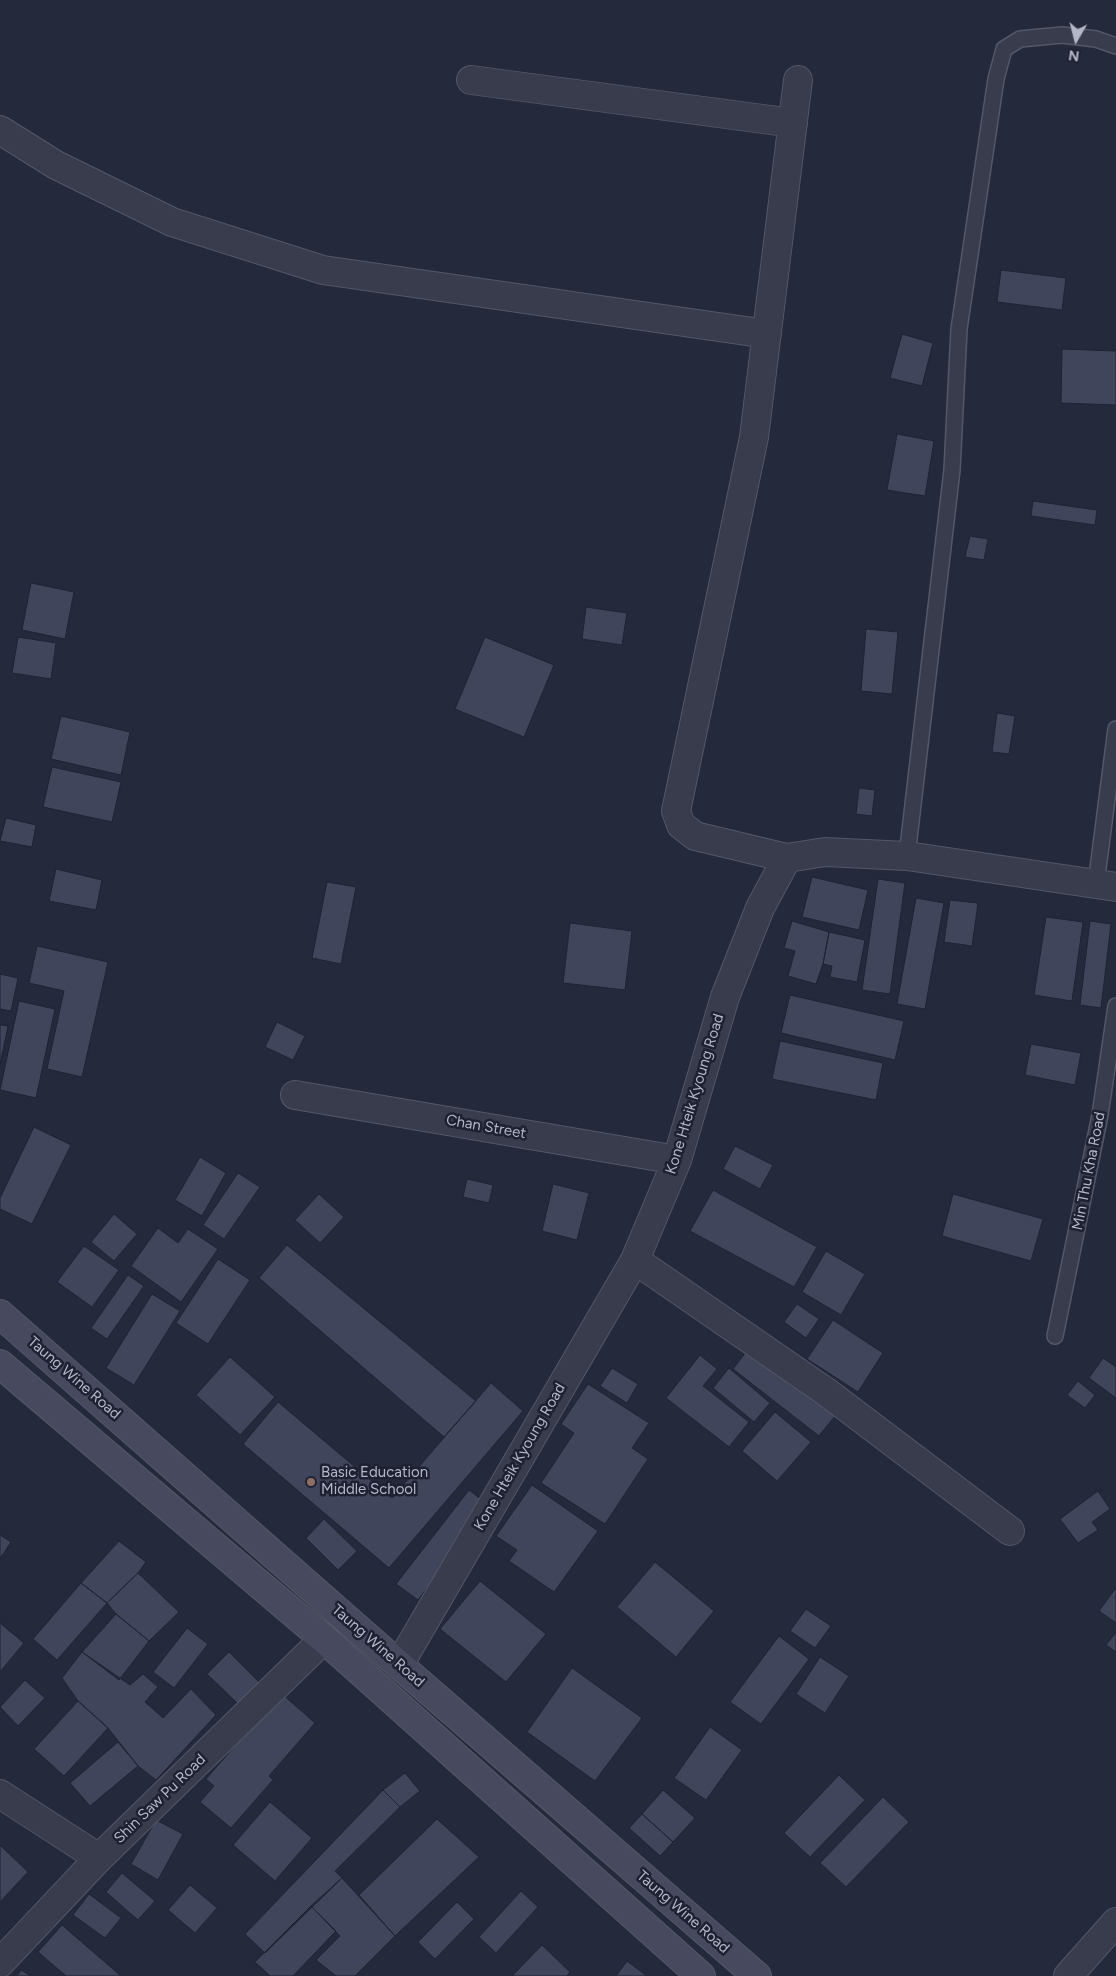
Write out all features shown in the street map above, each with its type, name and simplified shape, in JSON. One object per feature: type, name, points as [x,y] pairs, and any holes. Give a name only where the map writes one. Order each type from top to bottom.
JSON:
[{"type":"main road","name":"Taung Wine Road","points":[[0,1314],[399,1665],[757,1976]]},
{"type":"main road","name":"Taung Wine Road","points":[[0,1364],[324,1639],[701,1976]]},
{"type":"street","points":[[471,80],[793,123]]},
{"type":"street","points":[[798,80],[754,438],[676,811],[681,825],[695,836],[787,858],[825,852],[907,856],[1106,886]]},
{"type":"street","points":[[0,130],[56,165],[172,222],[323,270],[767,334]]},
{"type":"street","name":"Kone Hteik Kyoung Road","points":[[399,1665],[635,1260],[677,1160],[725,997],[760,908],[787,858]]},
{"type":"street","name":"Chan Street","points":[[295,1095],[677,1160]]},
{"type":"street","points":[[635,1260],[825,1390],[1010,1531]]},
{"type":"street","name":"Shin Saw Pu Road","points":[[0,1963],[98,1858],[324,1639]]},
{"type":"street","points":[[0,1794],[98,1858]]},
{"type":"street","points":[[1068,1976],[1116,1922]]},
{"type":"lane","points":[[907,856],[952,470],[959,329],[996,79],[1004,49],[1020,39],[1062,35],[1096,39],[1116,46]]},
{"type":"lane","points":[[1106,886],[1116,729]]},
{"type":"lane","name":"Min Thu Kha Road","points":[[1056,1336],[1100,1115],[1116,1006]]},
{"type":"building","points":[[1001,270],[1066,278],[1062,310],[997,302]]},
{"type":"building","points":[[902,334],[933,343],[922,386],[890,378]]},
{"type":"building","points":[[1062,349],[1116,351],[1116,405],[1061,403]]},
{"type":"building","points":[[897,434],[934,441],[925,496],[887,490]]},
{"type":"building","points":[[1033,501],[1097,510],[1095,525],[1031,516]]},
{"type":"building","points":[[970,536],[988,539],[984,560],[965,557]]},
{"type":"building","points":[[31,583],[74,592],[65,639],[22,630]]},
{"type":"building","points":[[586,607],[627,613],[622,645],[582,639]]},
{"type":"building","points":[[866,629],[898,632],[892,694],[861,691]]},
{"type":"building","points":[[18,637],[56,643],[51,679],[12,673]]},
{"type":"building","points":[[485,637],[554,665],[524,737],[455,709]]},
{"type":"building","points":[[997,713],[1015,716],[1009,754],[992,752]]},
{"type":"building","points":[[61,716],[130,732],[121,775],[51,759]]},
{"type":"building","points":[[52,767],[121,782],[112,822],[43,807]]},
{"type":"building","points":[[859,788],[875,790],[872,816],[856,814]]},
{"type":"building","points":[[6,818],[36,825],[32,847],[0,841]]},
{"type":"building","points":[[56,869],[102,880],[96,910],[49,901]]},
{"type":"building","points":[[812,877],[868,890],[859,930],[802,917]]},
{"type":"building","points":[[878,879],[905,883],[890,994],[862,990]]},
{"type":"building","points":[[327,882],[356,887],[341,964],[312,958]]},
{"type":"building","points":[[916,898],[944,903],[925,1009],[897,1004]]},
{"type":"building","points":[[950,900],[978,903],[972,946],[944,942]]},
{"type":"building","points":[[1046,917],[1083,922],[1072,1001],[1034,995]]},
{"type":"building","points":[[792,921],[829,932],[823,964],[816,984],[788,976],[795,951],[784,948]]},
{"type":"building","points":[[1090,921],[1111,924],[1101,1008],[1080,1005]]},
{"type":"building","points":[[570,923],[632,931],[625,990],[563,983]]},
{"type":"building","points":[[829,932],[865,940],[857,982],[830,977],[832,966],[823,964]]},
{"type":"building","points":[[37,946],[108,962],[82,1077],[47,1069],[64,991],[29,983]]},
{"type":"building","points":[[0,974],[18,978],[11,1011],[0,1009]]},
{"type":"building","points":[[790,995],[904,1021],[895,1060],[781,1033]]},
{"type":"building","points":[[19,1001],[55,1009],[36,1098],[0,1090]]},
{"type":"building","points":[[277,1022],[305,1036],[293,1060],[265,1047]]},
{"type":"building","points":[[0,1025],[8,1026],[0,1065]]},
{"type":"building","points":[[780,1041],[883,1063],[876,1100],[772,1079]]},
{"type":"building","points":[[1031,1044],[1081,1053],[1075,1085],[1025,1075]]},
{"type":"building","points":[[34,1127],[71,1145],[32,1224],[0,1209],[0,1198]]},
{"type":"building","points":[[735,1146],[773,1165],[760,1189],[723,1169]]},
{"type":"building","points":[[200,1157],[226,1173],[202,1216],[175,1200]]},
{"type":"building","points":[[238,1173],[260,1187],[224,1239],[203,1225]]},
{"type":"building","points":[[467,1179],[493,1185],[489,1203],[463,1197]]},
{"type":"building","points":[[553,1184],[589,1193],[577,1240],[542,1231]]},
{"type":"building","points":[[713,1190],[817,1247],[794,1287],[690,1231]]},
{"type":"building","points":[[319,1194],[344,1217],[320,1243],[295,1220]]},
{"type":"building","points":[[953,1194],[1043,1219],[1031,1261],[942,1236]]},
{"type":"building","points":[[114,1214],[137,1234],[114,1261],[91,1242]]},
{"type":"building","points":[[158,1228],[178,1243],[188,1229],[218,1249],[181,1302],[131,1266]]},
{"type":"building","points":[[287,1245],[476,1401],[444,1437],[259,1278]]},
{"type":"building","points":[[84,1246],[119,1270],[92,1307],[57,1282]]},
{"type":"building","points":[[826,1251],[865,1274],[841,1315],[802,1292]]},
{"type":"building","points":[[218,1259],[250,1280],[208,1344],[176,1323]]},
{"type":"building","points":[[128,1275],[144,1286],[107,1339],[91,1328]]},
{"type":"building","points":[[152,1294],[180,1311],[134,1385],[106,1368]]},
{"type":"building","points":[[797,1304],[819,1319],[806,1338],[784,1322]]},
{"type":"building","points":[[833,1320],[883,1353],[858,1392],[807,1359]]},
{"type":"building","points":[[753,1343],[839,1411],[819,1436],[733,1369]]},
{"type":"building","points":[[700,1355],[717,1369],[703,1386],[749,1422],[729,1447],[666,1398]]},
{"type":"building","points":[[230,1357],[275,1397],[240,1435],[196,1395]]},
{"type":"building","points":[[1103,1358],[1116,1367],[1116,1398],[1089,1378]]},
{"type":"building","points":[[612,1368],[638,1384],[627,1403],[600,1386]]},
{"type":"building","points":[[729,1368],[770,1403],[754,1422],[713,1388]]},
{"type":"building","points":[[1078,1381],[1095,1395],[1085,1408],[1067,1395]]},
{"type":"building","points":[[491,1383],[523,1411],[389,1568],[243,1444],[278,1402],[392,1498]]},
{"type":"building","points":[[588,1384],[649,1423],[632,1448],[648,1459],[605,1524],[541,1483],[574,1433],[561,1424]]},
{"type":"building","points":[[775,1412],[811,1442],[777,1481],[742,1451]]},
{"type":"building","points":[[532,1485],[598,1531],[554,1592],[509,1561],[517,1550],[496,1536]]},
{"type":"building","points":[[469,1490],[490,1506],[418,1600],[396,1584]]},
{"type":"building","points":[[1098,1491],[1110,1509],[1092,1522],[1098,1530],[1078,1543],[1060,1519]]},
{"type":"building","points":[[324,1519],[357,1551],[338,1570],[306,1538]]},
{"type":"building","points":[[0,1535],[11,1542],[0,1559]]},
{"type":"building","points":[[119,1541],[146,1562],[138,1573],[107,1603],[81,1583]]},
{"type":"building","points":[[655,1562],[714,1611],[676,1657],[617,1607]]},
{"type":"building","points":[[138,1573],[179,1612],[149,1641],[116,1614],[107,1603]]},
{"type":"building","points":[[480,1581],[546,1634],[506,1682],[440,1629]]},
{"type":"building","points":[[81,1583],[107,1603],[57,1660],[33,1639]]},
{"type":"building","points":[[1116,1590],[1116,1623],[1099,1611]]},
{"type":"building","points":[[806,1609],[831,1626],[815,1648],[790,1631]]},
{"type":"building","points":[[116,1614],[149,1641],[119,1680],[82,1652]]},
{"type":"building","points":[[0,1623],[24,1643],[0,1672]]},
{"type":"building","points":[[187,1628],[208,1644],[174,1688],[153,1672]]},
{"type":"building","points":[[1116,1632],[1116,1652],[1106,1645]]},
{"type":"building","points":[[779,1636],[809,1659],[761,1724],[730,1702]]},
{"type":"building","points":[[82,1652],[130,1685],[143,1674],[158,1687],[145,1702],[163,1718],[191,1689],[216,1715],[156,1780],[138,1766],[108,1728],[78,1701],[62,1678]]},
{"type":"building","points":[[229,1652],[260,1683],[238,1704],[207,1674]]},
{"type":"building","points":[[820,1657],[849,1676],[825,1713],[796,1694]]},
{"type":"building","points":[[572,1668],[642,1718],[595,1781],[527,1732]]},
{"type":"building","points":[[25,1680],[45,1698],[18,1726],[0,1707]]},
{"type":"building","points":[[281,1693],[315,1723],[269,1776],[273,1780],[231,1828],[200,1802],[214,1786],[206,1779]]},
{"type":"building","points":[[78,1701],[108,1728],[64,1776],[34,1749]]},
{"type":"building","points":[[710,1727],[742,1750],[706,1800],[674,1778]]},
{"type":"building","points":[[118,1742],[138,1766],[90,1806],[70,1783]]},
{"type":"building","points":[[405,1773],[420,1791],[400,1807],[383,1790]]},
{"type":"building","points":[[839,1775],[865,1800],[810,1857],[784,1833]]},
{"type":"building","points":[[383,1790],[400,1807],[335,1871],[342,1878],[265,1953],[245,1934]]},
{"type":"building","points":[[663,1790],[695,1818],[673,1842],[642,1814]]},
{"type":"building","points":[[883,1797],[909,1822],[846,1887],[820,1863]]},
{"type":"building","points":[[270,1802],[312,1838],[275,1881],[233,1845]]},
{"type":"building","points":[[642,1814],[673,1842],[660,1856],[629,1828]]},
{"type":"building","points":[[437,1819],[479,1857],[395,1936],[359,1895]]},
{"type":"building","points":[[156,1820],[183,1834],[158,1880],[131,1864]]},
{"type":"building","points":[[0,1845],[28,1872],[0,1902]]},
{"type":"building","points":[[122,1873],[155,1901],[138,1920],[106,1892]]},
{"type":"building","points":[[342,1878],[395,1936],[355,1976],[336,1976],[316,1960],[340,1936],[311,1906]]},
{"type":"building","points":[[190,1885],[217,1908],[195,1933],[168,1910]]},
{"type":"building","points":[[521,1891],[538,1907],[496,1953],[479,1937]]},
{"type":"building","points":[[89,1894],[121,1918],[105,1938],[73,1915]]},
{"type":"building","points":[[457,1902],[474,1919],[435,1959],[418,1942]]},
{"type":"building","points":[[311,1906],[336,1931],[293,1976],[270,1976],[255,1962]]},
{"type":"building","points":[[62,1925],[121,1976],[66,1976],[38,1952]]},
{"type":"building","points":[[542,1945],[570,1972],[567,1976],[512,1976]]},
{"type":"building","points":[[627,1961],[647,1976],[616,1976]]},
{"type":"building","points":[[21,1970],[31,1976],[17,1976]]},
{"type":"place","name":"Basic Education Middle School","points":[[311,1482]]}]
